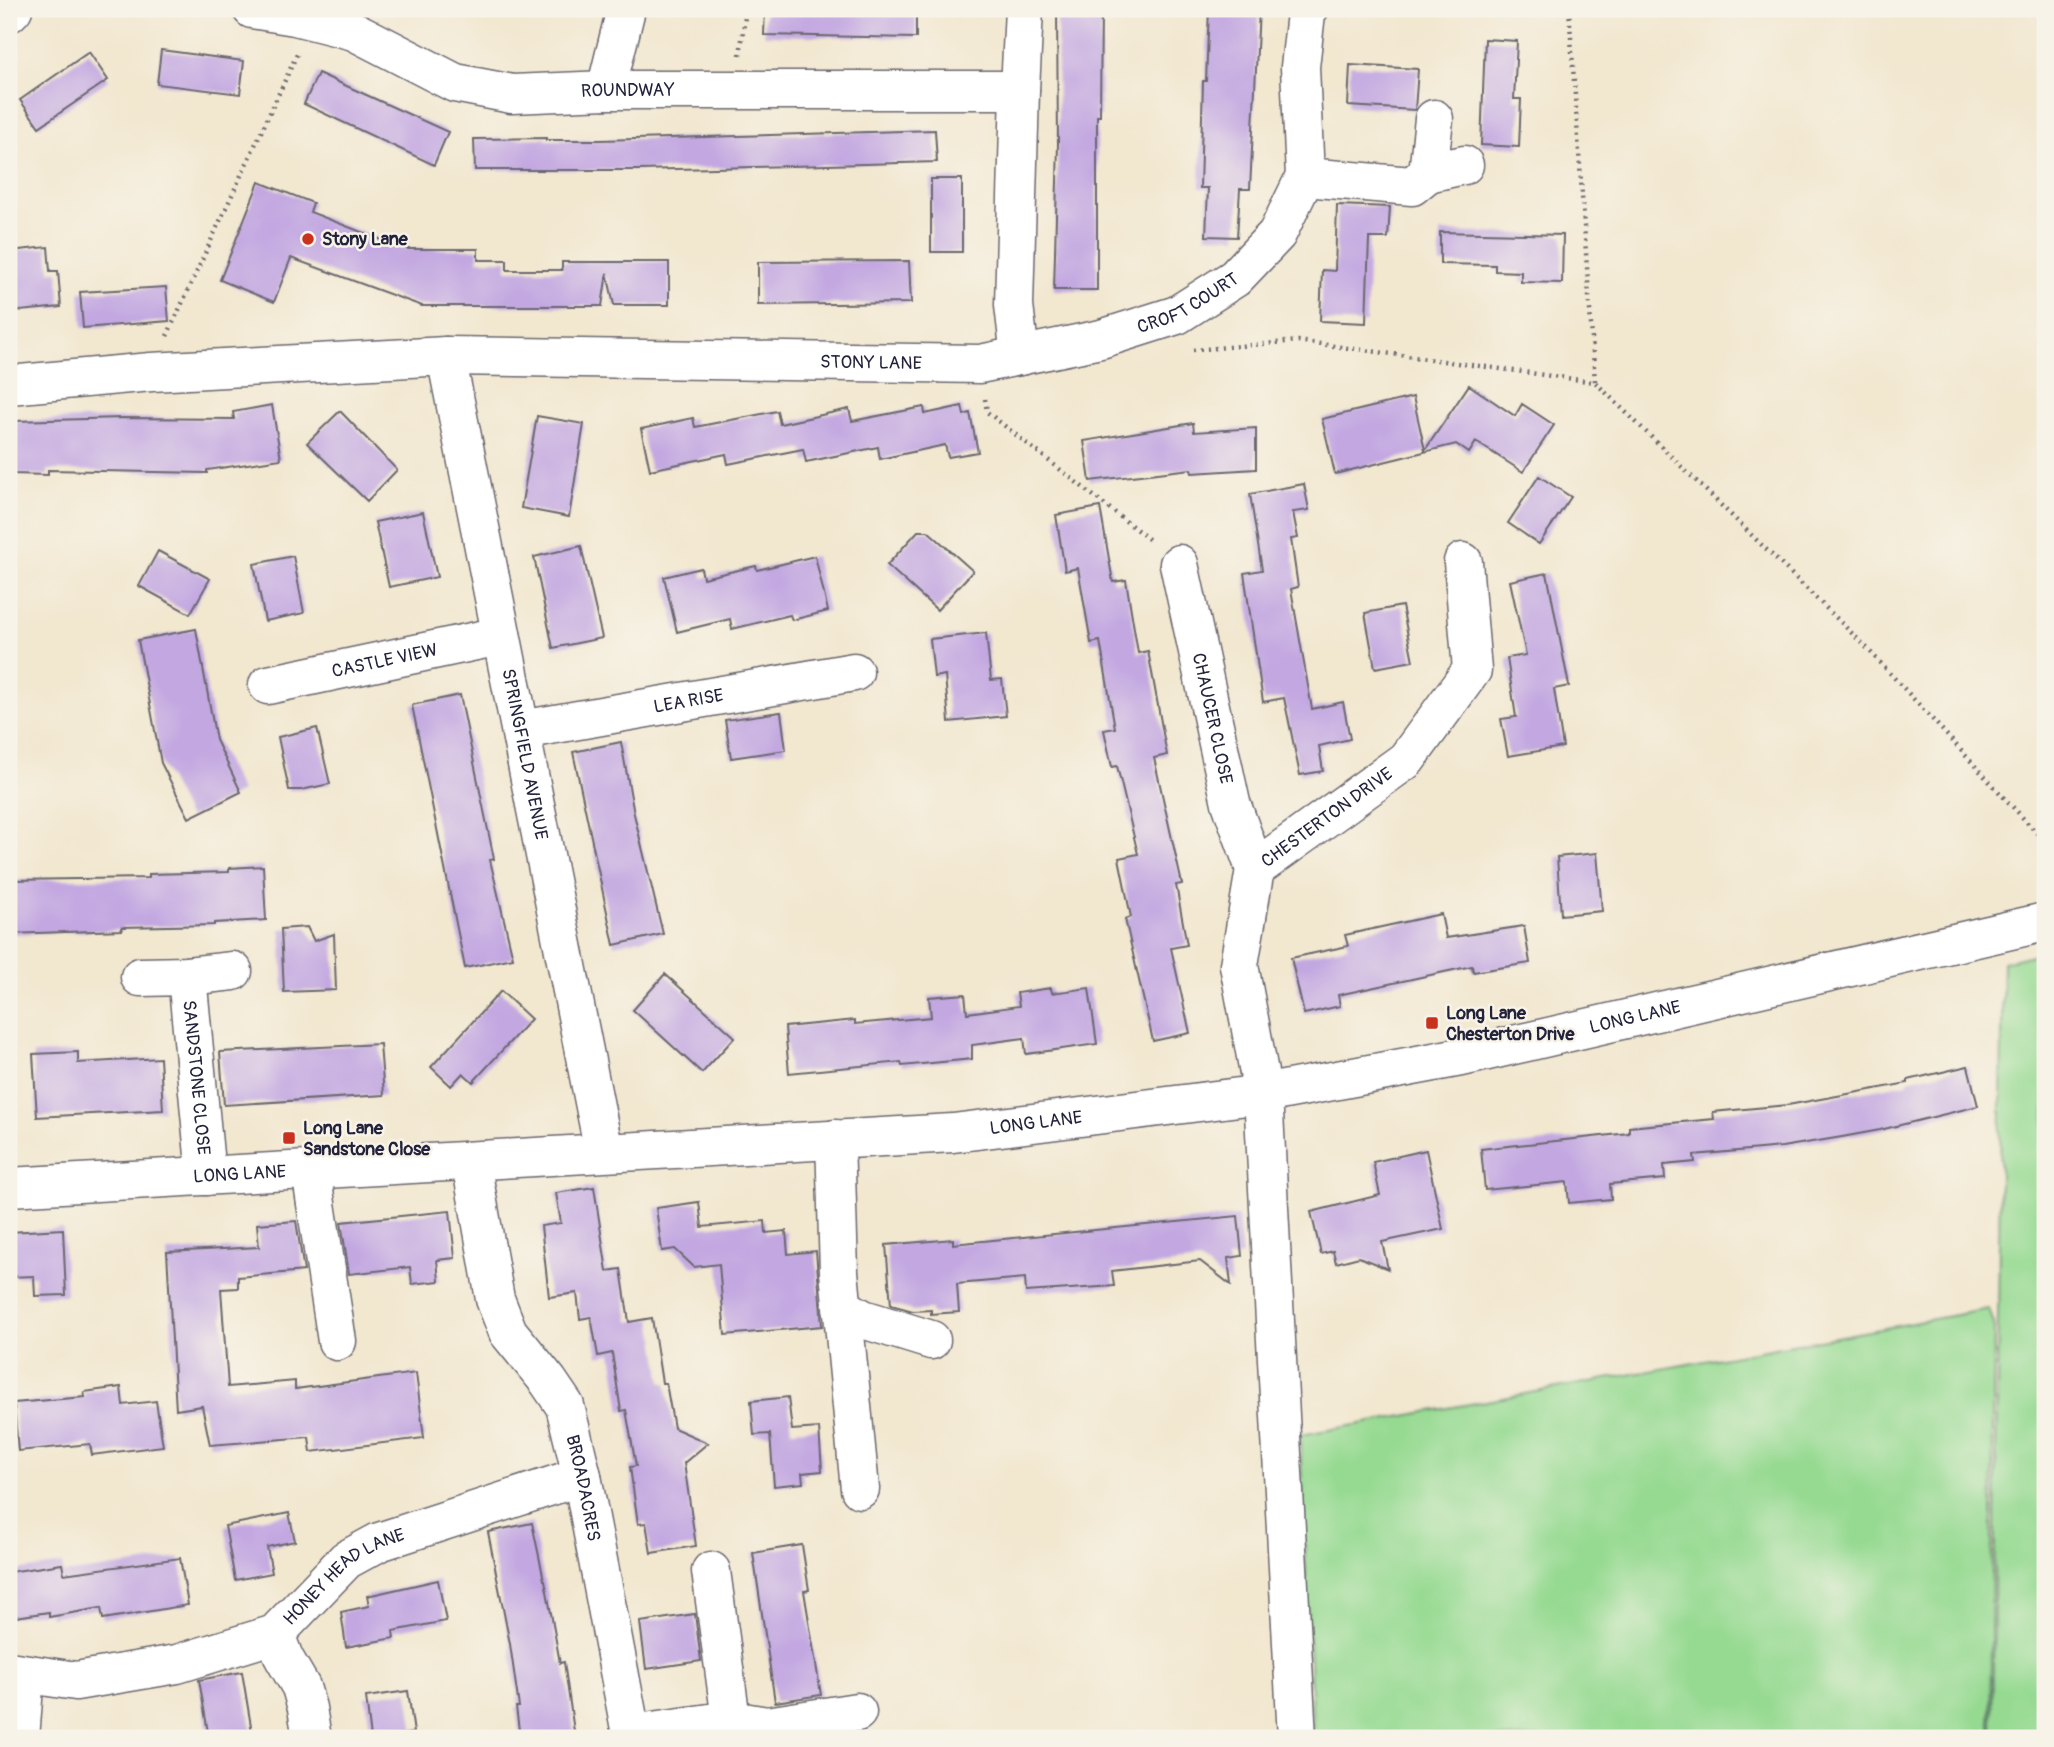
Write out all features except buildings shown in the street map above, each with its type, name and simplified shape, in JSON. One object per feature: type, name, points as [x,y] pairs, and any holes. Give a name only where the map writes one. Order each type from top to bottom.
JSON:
[{"type":"street","points":[[9,13],[13,9]]},
{"type":"street","name":"ROUNDWAY","points":[[252,9],[354,31],[455,83],[512,94],[606,90],[1020,90]]},
{"type":"street","points":[[606,90],[626,9]]},
{"type":"street","points":[[1020,356],[1014,305],[1024,9]]},
{"type":"street","name":"CROFT COURT","points":[[1020,356],[1101,339],[1177,315],[1235,278],[1277,234],[1305,177],[1300,66],[1306,13],[1309,9]]},
{"type":"street","points":[[1428,173],[1434,119]]},
{"type":"street","points":[[1305,177],[1412,186],[1428,173],[1464,165]]},
{"type":"street","name":"STONY LANE","points":[[9,385],[150,372],[446,356],[980,364],[1020,356]]},
{"type":"street","name":"SPRINGFIELD AVENUE","points":[[446,356],[604,1152]]},
{"type":"street","name":"CHESTERTON DRIVE","points":[[1297,1738],[1263,1094],[1239,965],[1255,869],[1406,761],[1472,670],[1463,562]]},
{"type":"street","name":"CHAUCER CLOSE","points":[[1179,564],[1231,803],[1255,869]]},
{"type":"street","name":"CASTLE VIEW","points":[[268,685],[500,636]]},
{"type":"street","name":"LEA RISE","points":[[521,730],[854,672]]},
{"type":"street","name":"LONG LANE","points":[[9,1187],[953,1133],[1263,1094],[1466,1056],[2045,922]]},
{"type":"street","name":"SANDSTONE CLOSE","points":[[140,977],[233,971]]},
{"type":"street","name":"SANDSTONE CLOSE","points":[[187,976],[206,1177]]},
{"type":"street","points":[[835,1139],[839,1272],[860,1489]]},
{"type":"street","name":"BROADACRES","points":[[471,1162],[495,1299],[508,1332],[565,1406],[582,1476],[631,1736],[731,1720],[766,1726],[857,1712]]},
{"type":"street","points":[[311,1171],[337,1341]]},
{"type":"street","points":[[842,1307],[863,1319],[931,1340]]},
{"type":"street","name":"HONEY HEAD LANE","points":[[20,1738],[17,1672],[76,1681],[177,1664],[275,1634],[346,1560],[379,1542],[582,1476]]},
{"type":"street","points":[[711,1571],[731,1720]]},
{"type":"street","points":[[275,1634],[284,1658],[301,1687],[312,1738]]},
{"type":"path","points":[[734,90],[746,9]]},
{"type":"path","points":[[1569,9],[1594,382]]},
{"type":"path","points":[[150,372],[312,21]]},
{"type":"path","points":[[1191,350],[1298,341],[1594,382],[1865,646],[2045,842]]},
{"type":"path","points":[[980,364],[987,412],[1179,564]]},
{"type":"green space","points":[[2045,952],[2045,1738],[1992,1738],[2003,962]]},
{"type":"green space","points":[[1989,1309],[1994,1324],[1990,1738],[1313,1738],[1300,1435]]},
{"type":"place","name":"Stony Lane","points":[[308,239]]},
{"type":"place","name":"Long Lane Chesterton Drive","points":[[1432,1023]]},
{"type":"place","name":"Long Lane Sandstone Close","points":[[289,1138]]}]
